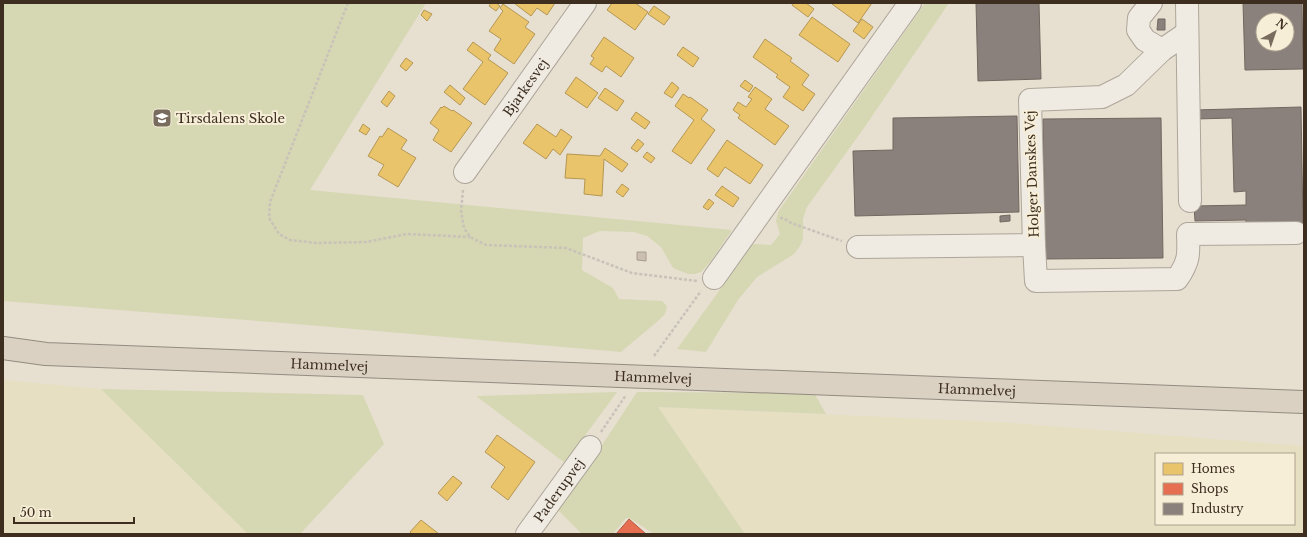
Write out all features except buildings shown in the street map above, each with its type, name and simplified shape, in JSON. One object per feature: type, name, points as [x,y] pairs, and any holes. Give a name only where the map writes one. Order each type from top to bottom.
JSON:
[{"type":"highway","name":"Hammelvej","points":[[3,348],[46,354],[1304,402]]},
{"type":"street","name":"Bjarkesvej","points":[[465,172],[585,3]]},
{"type":"street","points":[[711,280],[758,218],[910,3]]},
{"type":"street","points":[[1151,3],[1139,18],[1138,30],[1145,40],[1162,50]]},
{"type":"street","points":[[1187,3],[1190,201]]},
{"type":"street","name":"Holger Danskes Vej","points":[[858,247],[1034,245],[1030,100],[1102,97],[1126,85],[1162,50],[1187,33]]},
{"type":"street","points":[[1034,245],[1036,281],[1177,279],[1185,268],[1189,253],[1188,234],[1296,233]]},
{"type":"street","name":"Paderupvej","points":[[527,534],[590,447]]},
{"type":"path","points":[[348,3],[270,202],[269,218],[278,234],[290,240],[316,243],[366,242],[407,234],[470,237],[486,245],[566,248],[632,273],[711,280]]},
{"type":"path","points":[[465,172],[461,211],[464,228],[470,237]]},
{"type":"path","points":[[758,218],[783,218],[791,223],[858,247]]},
{"type":"path","points":[[654,356],[711,280]]},
{"type":"path","points":[[590,447],[626,396]]},
{"type":"shaded area","points":[[3,380],[101,389],[248,534],[3,534]]},
{"type":"shaded area","points":[[658,407],[1000,422],[1304,446],[1304,534],[745,534]]},
{"type":"green space","points":[[3,3],[426,3],[310,190],[732,230],[711,261],[701,272],[695,274],[688,274],[673,268],[661,247],[647,236],[634,232],[600,231],[583,238],[582,270],[613,288],[619,299],[662,301],[667,306],[665,314],[659,320],[621,352],[3,301]]},
{"type":"green space","points":[[925,3],[949,3],[864,128],[807,207],[803,219],[803,239],[800,246],[794,254],[757,277],[738,300],[706,352],[677,349],[753,244],[771,245],[780,234],[776,221],[778,212]]},
{"type":"green space","points":[[101,389],[363,395],[384,444],[300,534],[248,534]]},
{"type":"green space","points":[[617,392],[565,463],[476,396]]},
{"type":"green space","points":[[637,392],[814,393],[826,414],[658,407],[745,534],[654,534],[631,519],[626,518],[613,534],[582,534],[557,509],[583,474]]},
{"type":"place","name":"Tirsdalens Skole","points":[[162,118]]}]
